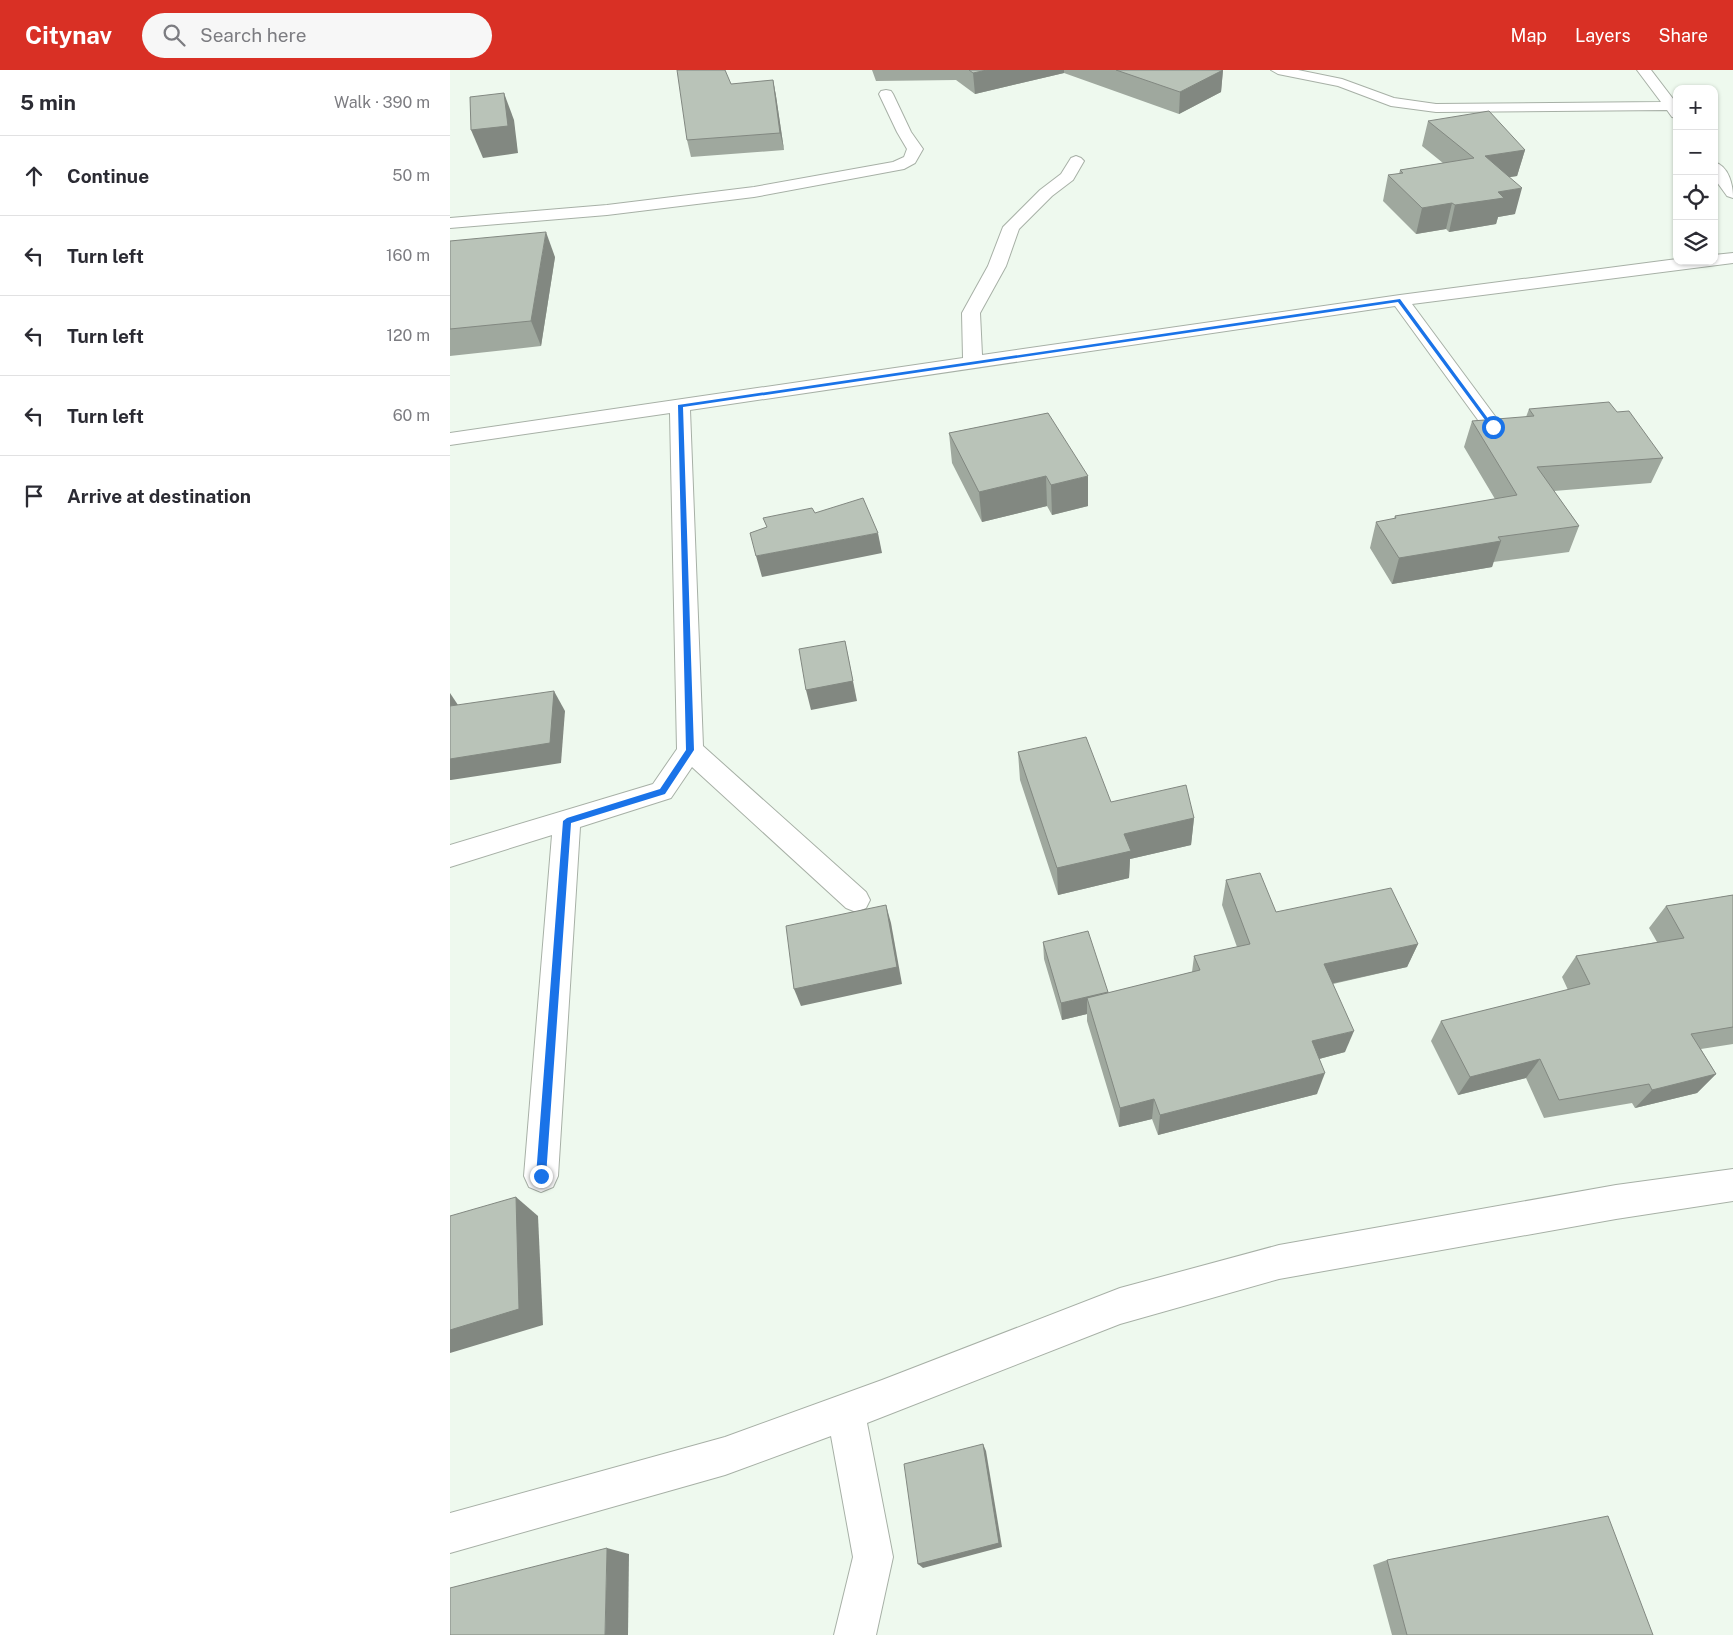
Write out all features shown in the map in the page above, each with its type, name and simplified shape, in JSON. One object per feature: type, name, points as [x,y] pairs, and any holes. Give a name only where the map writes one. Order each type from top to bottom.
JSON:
[{"type":"street","points":[[1278,70],[1342,83],[1391,102],[1411,106],[1436,108],[1673,110]]},
{"type":"street","points":[[1644,70],[1673,109]]},
{"type":"street","points":[[450,223],[637,207],[754,192],[890,168],[908,161],[915,155],[916,149],[904,132],[886,94]]},
{"type":"street","points":[[973,362],[972,313],[997,266],[1011,227],[1067,177],[1076,161]]},
{"type":"street","points":[[1718,172],[1733,193]]},
{"type":"street","points":[[1718,260],[1733,258]]},
{"type":"street","points":[[450,439],[1400,300],[1675,265]]},
{"type":"street","points":[[1400,300],[1493,427]]},
{"type":"street","points":[[450,856],[662,791],[690,750],[680,406]]},
{"type":"street","points":[[690,750],[856,900]]},
{"type":"street","points":[[541,1176],[567,821]]},
{"type":"street","points":[[450,1533],[725,1456],[846,1412],[1120,1306],[1279,1262],[1616,1202],[1733,1185]]},
{"type":"street","points":[[846,1412],[873,1557],[855,1635]]},
{"type":"building","points":[[677,70],[725,70],[731,84],[773,80],[780,133],[687,140]]},
{"type":"building","points":[[969,70],[987,70],[973,73]]},
{"type":"building","points":[[1116,70],[1223,70],[1180,92]]},
{"type":"building","points":[[504,93],[508,126],[471,130],[470,97]]},
{"type":"building","points":[[1489,111],[1525,150],[1485,156],[1522,188],[1498,192],[1504,198],[1422,208],[1388,175],[1403,173],[1400,170],[1474,158],[1428,121]]},
{"type":"building","points":[[546,232],[531,321],[450,329],[450,241]]},
{"type":"building","points":[[1609,402],[1617,412],[1629,411],[1663,458],[1537,467],[1579,526],[1498,537],[1501,541],[1399,558],[1376,522],[1396,518],[1395,516],[1517,495],[1472,421],[1534,416],[1529,409]]},
{"type":"building","points":[[1048,413],[1088,476],[1051,485],[1046,476],[979,492],[949,433]]},
{"type":"building","points":[[863,498],[878,533],[756,556],[750,533],[767,527],[763,518],[812,508],[815,513]]},
{"type":"building","points":[[845,641],[853,681],[806,690],[799,649]]},
{"type":"building","points":[[554,691],[550,743],[450,759],[450,706]]},
{"type":"building","points":[[1086,737],[1111,802],[1186,785],[1194,818],[1124,834],[1131,851],[1057,868],[1018,752]]},
{"type":"building","points":[[1260,873],[1276,912],[1391,888],[1418,944],[1324,964],[1354,1031],[1312,1041],[1325,1073],[1160,1115],[1154,1099],[1120,1108],[1087,998],[1200,970],[1194,956],[1250,944],[1226,880]]},
{"type":"building","points":[[1733,895],[1733,1027],[1691,1034],[1716,1074],[1652,1090],[1649,1084],[1559,1100],[1540,1059],[1470,1077],[1441,1021],[1590,984],[1576,956],[1684,938],[1666,906]]},
{"type":"building","points":[[886,905],[897,967],[794,989],[786,926]]},
{"type":"building","points":[[1088,931],[1108,992],[1061,1003],[1043,942]]},
{"type":"building","points":[[516,1197],[519,1309],[450,1330],[450,1216]]},
{"type":"building","points":[[983,1444],[999,1543],[918,1564],[904,1464]]},
{"type":"building","points":[[1608,1516],[1653,1635],[1407,1635],[1387,1560]]},
{"type":"building","points":[[607,1548],[605,1635],[450,1635],[450,1588]]},
{"type":"route","points":[[541,1176],[567,821],[662,791],[690,750],[680,406],[1400,300],[1493,427]]}]
